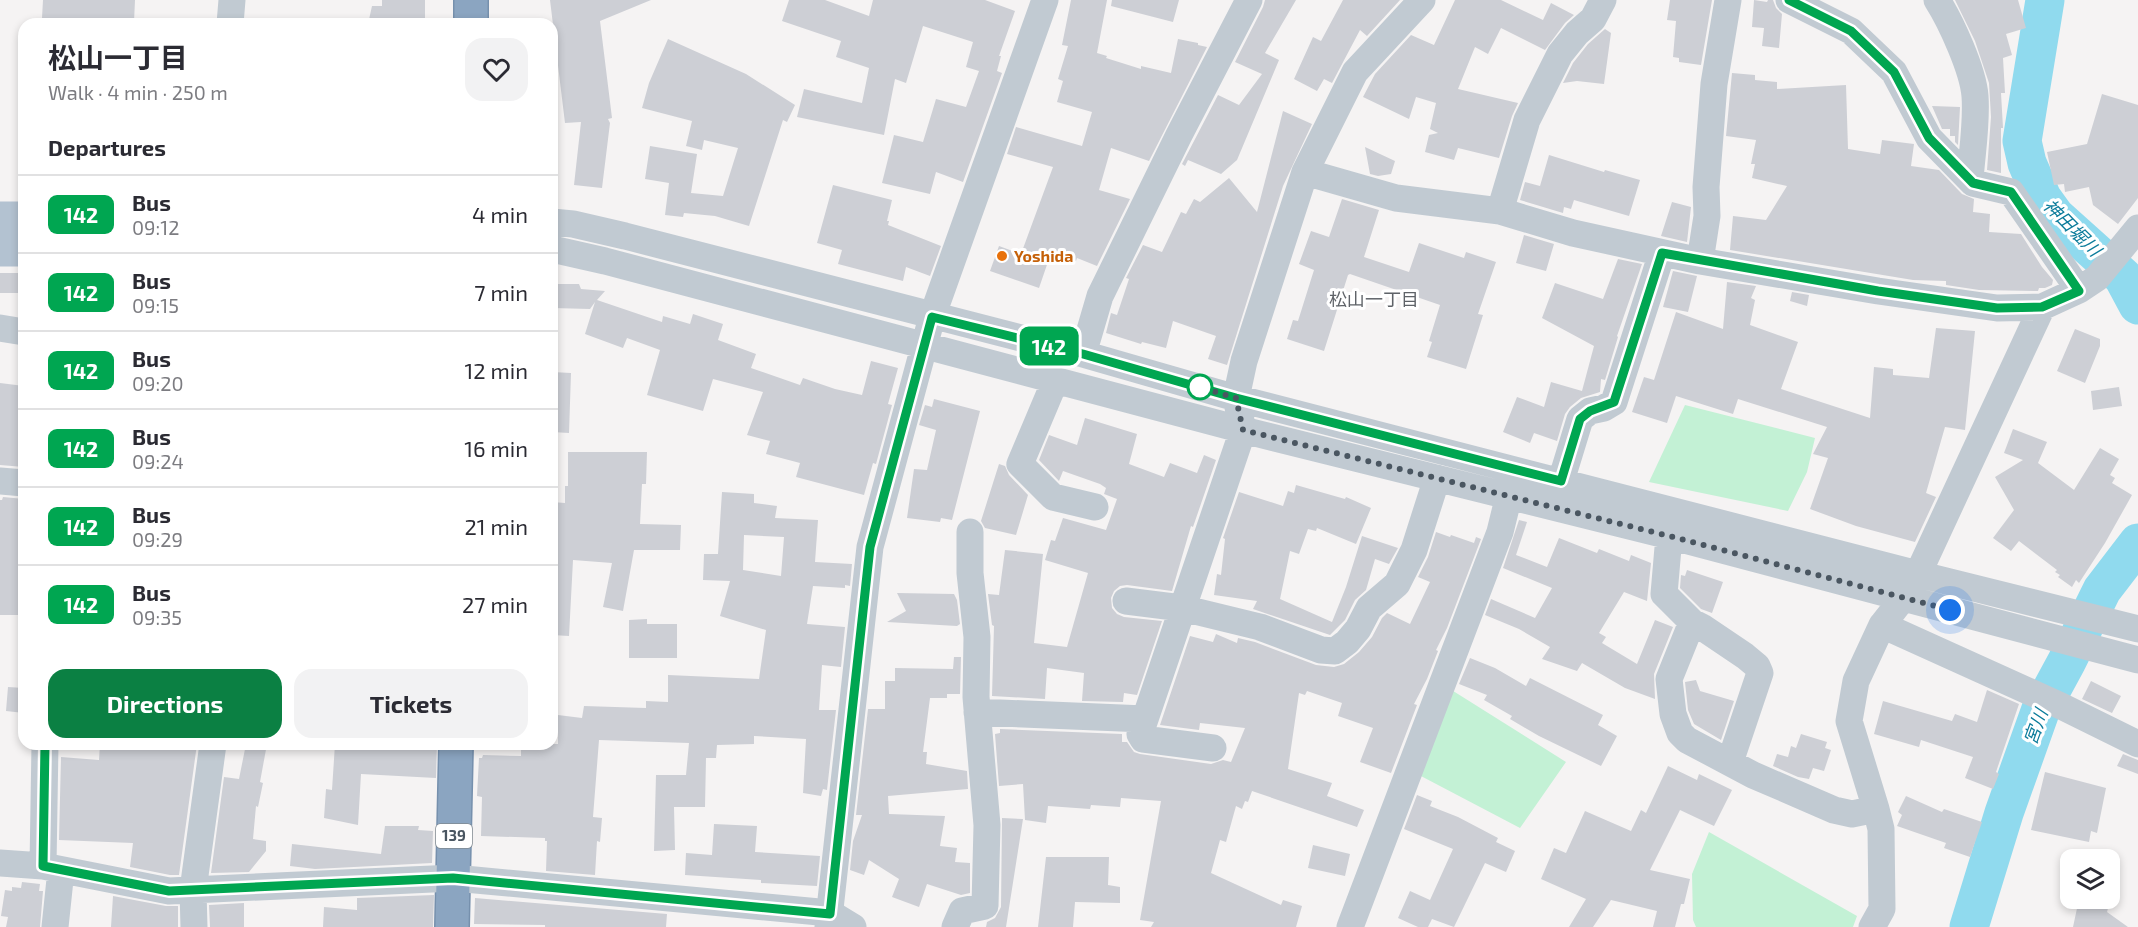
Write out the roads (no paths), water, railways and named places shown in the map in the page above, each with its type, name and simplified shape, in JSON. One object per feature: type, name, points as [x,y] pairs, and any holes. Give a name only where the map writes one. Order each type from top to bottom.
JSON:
[{"type":"highway","points":[[471,0],[471,18]]},
{"type":"highway","name":"139","points":[[452,927],[456,750]]},
{"type":"main road","points":[[0,218],[18,218]]},
{"type":"main road","points":[[0,250],[18,250]]},
{"type":"street","points":[[230,18],[232,0]]},
{"type":"street","points":[[829,920],[870,547],[932,317],[1045,0]]},
{"type":"street","points":[[1083,354],[1100,296],[1179,135],[1249,0]]},
{"type":"street","points":[[1213,748],[1143,739],[1140,734],[1243,430],[1236,398],[1244,361],[1305,172],[1355,72],[1422,0]]},
{"type":"street","points":[[1500,211],[1527,120],[1567,44],[1593,19],[1603,0]]},
{"type":"street","points":[[1700,261],[1707,216],[1706,187],[1714,84],[1728,0]]},
{"type":"street","points":[[1789,0],[1851,31],[1894,72],[1929,138],[1973,183],[2011,192],[2088,284]]},
{"type":"street","points":[[1937,0],[1965,58],[1975,93],[1970,180]]},
{"type":"street","points":[[1305,172],[1396,198],[1500,211],[1573,233],[1700,261],[1878,291],[1997,308],[2042,307],[2088,284],[2130,246]]},
{"type":"street","points":[[558,223],[625,236],[932,317],[1083,354],[1236,398],[2130,627]]},
{"type":"street","points":[[558,250],[697,285],[1243,430],[1669,536],[2138,660]]},
{"type":"street","points":[[1561,481],[1580,419],[1590,411],[1614,402],[1662,253]]},
{"type":"street","points":[[1872,927],[1882,909],[1881,830],[1849,721],[1856,681],[1882,625],[1904,597],[1918,574],[2042,307]]},
{"type":"street","points":[[0,328],[18,331]]},
{"type":"street","points":[[1054,381],[1020,464],[1053,497],[1095,507]]},
{"type":"street","points":[[1350,927],[1500,532],[1515,469]]},
{"type":"street","points":[[1126,601],[1182,608],[1260,627],[1321,650],[1335,651],[1358,630],[1369,608],[1397,584],[1414,550],[1437,478]]},
{"type":"street","points":[[0,480],[18,482]]},
{"type":"street","points":[[955,927],[962,911],[985,906],[987,825],[977,712],[977,637],[970,573],[970,532]]},
{"type":"street","points":[[1669,536],[1664,594],[1692,622],[1745,656],[1757,666],[1760,674],[1730,762]]},
{"type":"street","points":[[1692,622],[1669,679],[1673,714],[1680,733],[1687,740],[1753,775],[1834,810],[1852,814],[1876,809]]},
{"type":"street","points":[[1882,625],[2061,706],[2138,744]]},
{"type":"street","points":[[977,712],[1145,719]]},
{"type":"street","points":[[45,750],[54,927]]},
{"type":"street","points":[[194,927],[193,890],[212,750]]},
{"type":"street","points":[[0,863],[52,868],[169,891],[453,878],[829,920],[853,927]]},
{"type":"waterway","name":"神田堀川","points":[[2045,0],[2022,141],[2027,163],[2042,198],[2055,216],[2123,277],[2138,305]]},
{"type":"waterway","name":"宮川","points":[[1969,927],[2004,813],[2041,709],[2102,590],[2138,543]]},
{"type":"place","name":"Yoshida","points":[[1002,256]]},
{"type":"district","name":"松山一丁目","points":[[1374,300]]}]
